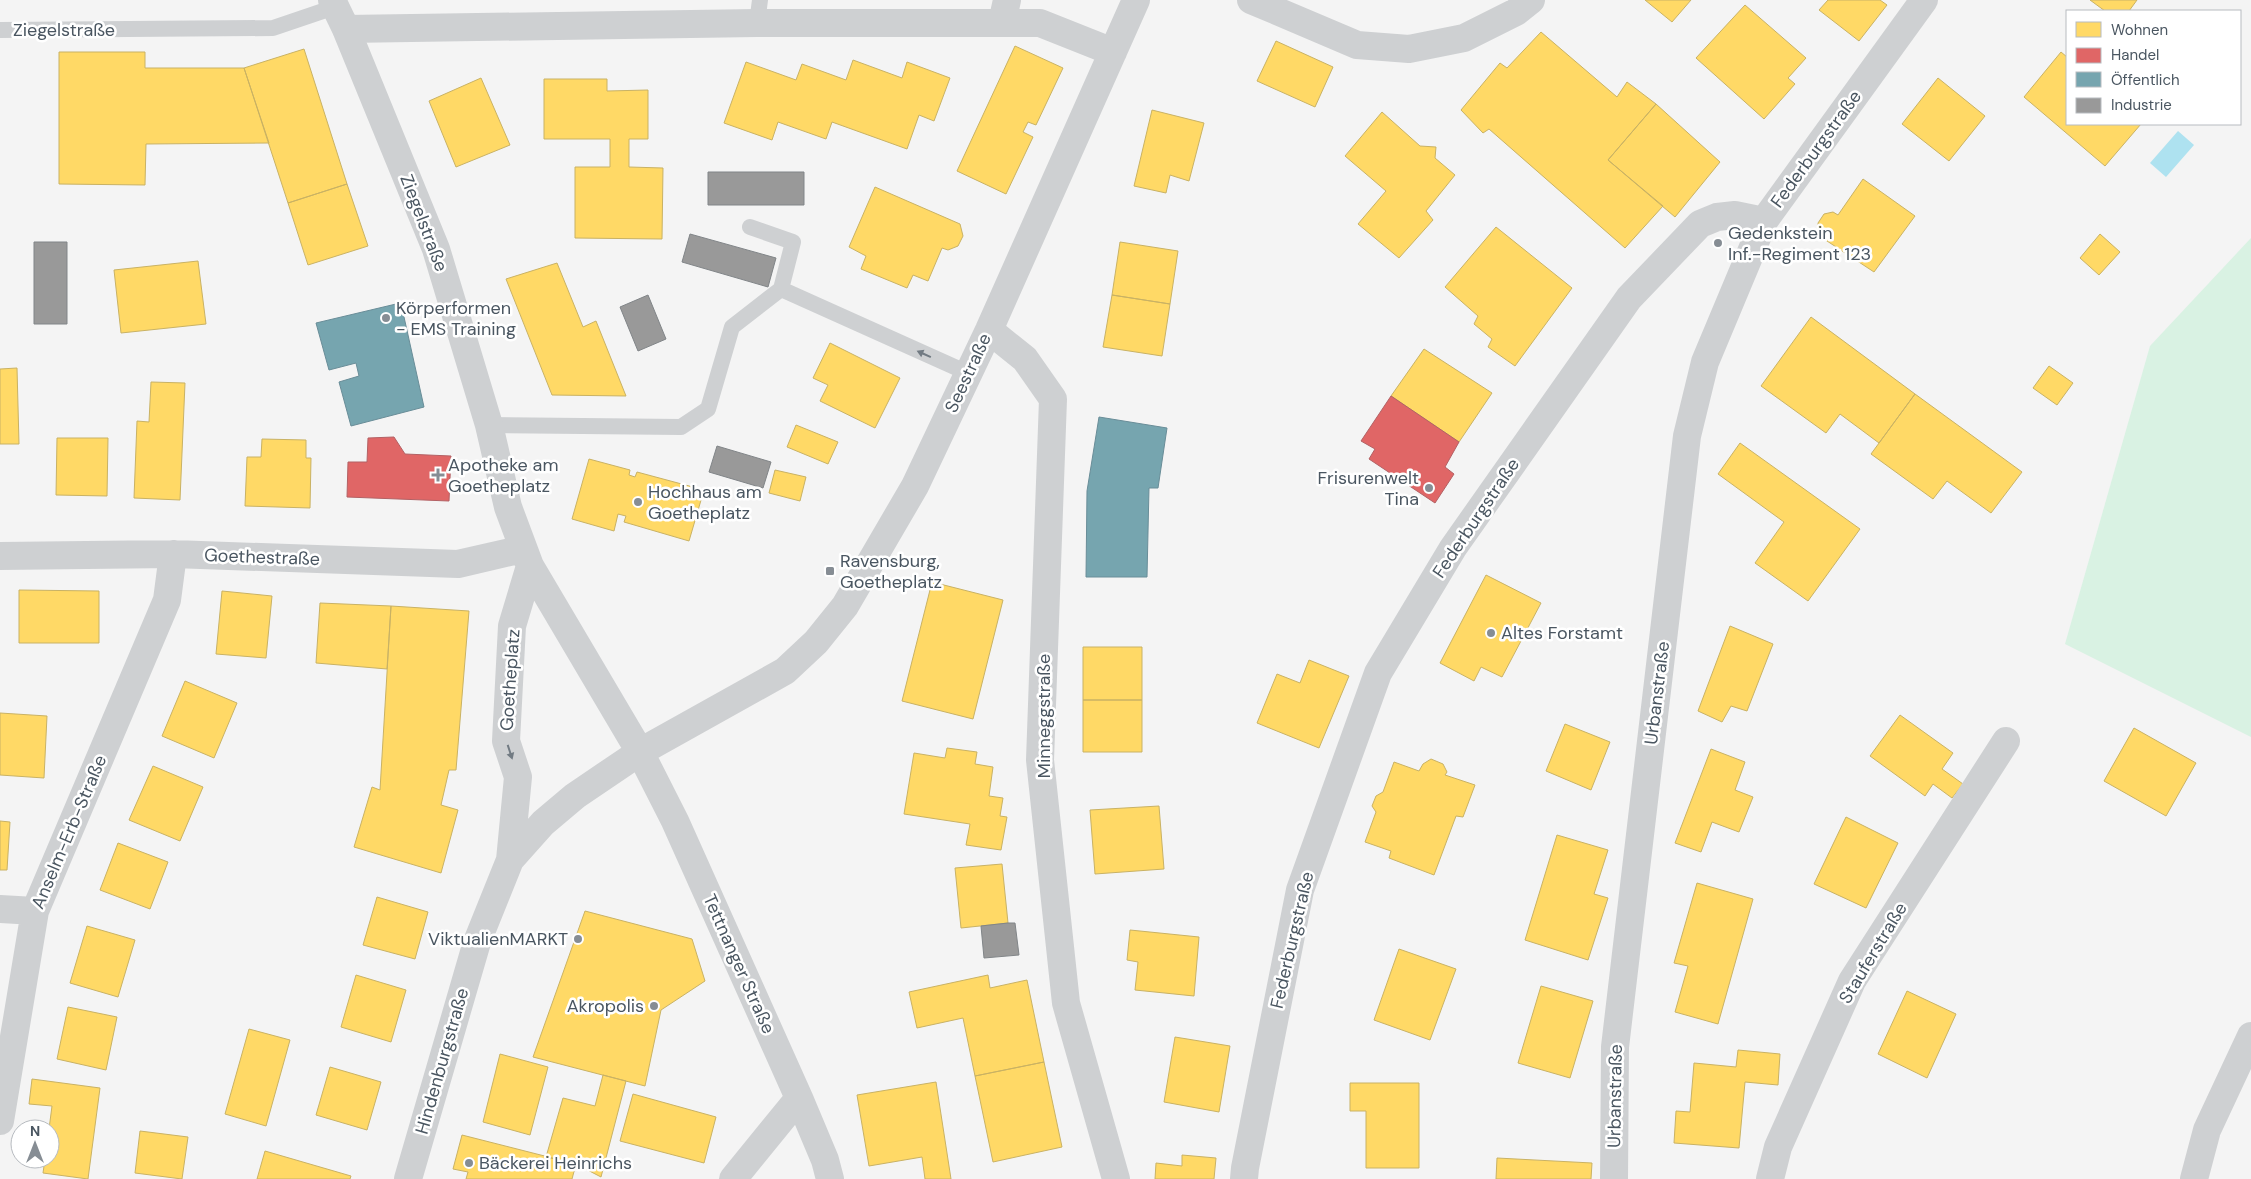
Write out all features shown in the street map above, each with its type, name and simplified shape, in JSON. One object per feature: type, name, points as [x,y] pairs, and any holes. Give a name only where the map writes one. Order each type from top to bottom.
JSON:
[{"type":"street","name":"Seestraße","points":[[785,671],[816,642],[845,606],[915,486],[989,330],[1136,0]]},
{"type":"street","points":[[1251,0],[1357,45],[1410,49],[1464,38],[1516,12],[1531,0]]},
{"type":"street","name":"Federburgstraße","points":[[1244,1179],[1300,890],[1378,672],[1453,548],[1629,298],[1700,224],[1717,217],[1735,215],[1764,221],[1924,0]]},
{"type":"street","points":[[759,12],[1004,11],[1113,52]]},
{"type":"street","name":"Ziegelstraße","points":[[526,558],[508,507],[488,425],[436,249],[338,12],[759,12]]},
{"type":"street","name":"Urbanstraße","points":[[1614,1179],[1616,1047],[1687,436],[1705,362],[1764,221]]},
{"type":"street","name":"Minneggstraße","points":[[989,330],[1024,359],[1053,399],[1040,760],[1066,1003],[1116,1179]]},
{"type":"street","name":"Goethestraße","points":[[0,556],[172,554],[458,564],[526,558]]},
{"type":"street","name":"Anselm-Erb-Straße","points":[[0,1121],[35,911],[167,600],[172,554]]},
{"type":"street","points":[[526,558],[640,752]]},
{"type":"street","name":"Goetheplatz","points":[[477,942],[510,860],[518,777],[506,740],[512,626],[526,558]]},
{"type":"street","name":"Goetheplatz","points":[[510,860],[543,823],[575,796],[640,752],[785,671]]},
{"type":"street","name":"Stauferstraße","points":[[1770,1179],[1778,1147],[1852,980],[2006,741]]},
{"type":"street","name":"Tettnanger Straße","points":[[640,752],[715,907],[799,1098],[825,1160],[830,1179]]},
{"type":"street","points":[[0,909],[35,911]]},
{"type":"street","name":"Hindenburgstraße","points":[[408,1179],[477,942]]},
{"type":"street","points":[[2194,1179],[2207,1130],[2251,1036]]},
{"type":"street","points":[[733,1179],[799,1098]]},
{"type":"lane","name":"Ziegelstraße","points":[[0,30],[272,28],[338,12]]},
{"type":"lane","points":[[488,425],[681,427],[708,409],[732,327],[781,290],[793,242],[750,227]]},
{"type":"lane","points":[[781,290],[968,373]]},
{"type":"green space","points":[[2251,238],[2251,737],[2065,644],[2150,346]]},
{"type":"water","points":[[2178,131],[2194,145],[2166,177],[2150,163]]},
{"type":"building: Wohnen","points":[[1645,0],[1691,0],[1672,22]]},
{"type":"building: Wohnen","points":[[1828,0],[1880,0],[1887,5],[1859,41],[1819,10]]},
{"type":"building: Wohnen","points":[[2090,0],[2137,0],[2130,10],[2104,10]]},
{"type":"building: Wohnen","points":[[1745,5],[1806,58],[1788,78],[1795,84],[1764,119],[1696,58]]},
{"type":"building: Wohnen","points":[[1541,32],[1617,97],[1627,82],[1656,104],[1608,160],[1663,206],[1625,248],[1489,129],[1483,133],[1461,110],[1500,63],[1507,68]]},
{"type":"building: Wohnen","points":[[1276,41],[1333,67],[1315,107],[1257,81]]},
{"type":"building: Wohnen","points":[[1015,46],[1063,68],[1036,125],[1028,122],[1023,132],[1033,137],[1006,194],[957,171]]},
{"type":"building: Wohnen","points":[[304,49],[347,184],[288,203],[244,68]]},
{"type":"building: Wohnen","points":[[59,52],[145,52],[145,68],[244,68],[269,143],[146,144],[145,185],[59,184]]},
{"type":"building: Wohnen","points":[[2061,52],[2066,56],[2066,125],[2140,125],[2105,166],[2024,97]]},
{"type":"building: Wohnen","points":[[853,60],[902,78],[907,62],[950,78],[934,121],[919,115],[907,149],[832,122],[826,139],[778,122],[772,140],[724,123],[746,62],[796,80],[802,64],[846,80]]},
{"type":"building: Wohnen","points":[[481,78],[510,145],[456,167],[429,101]]},
{"type":"building: Wohnen","points":[[1938,78],[1985,116],[1949,161],[1902,124]]},
{"type":"building: Wohnen","points":[[544,79],[607,79],[607,91],[648,90],[648,139],[629,139],[629,167],[663,168],[662,239],[575,238],[575,167],[610,167],[610,139],[544,139]]},
{"type":"building: Wohnen","points":[[1656,104],[1720,162],[1675,217],[1608,160]]},
{"type":"building: Wohnen","points":[[1152,110],[1204,123],[1189,181],[1170,175],[1166,193],[1134,186]]},
{"type":"building: Wohnen","points":[[1382,112],[1420,146],[1436,147],[1435,158],[1455,175],[1426,211],[1433,220],[1399,258],[1358,224],[1386,191],[1345,156]]},
{"type":"building: Wohnen","points":[[1863,179],[1915,216],[1874,272],[1824,239],[1819,232],[1818,223],[1824,214],[1833,212],[1838,215]]},
{"type":"building: Wohnen","points":[[347,184],[368,246],[308,265],[288,203]]},
{"type":"building: Wohnen","points":[[875,187],[960,224],[963,236],[958,246],[948,250],[942,248],[928,281],[913,275],[907,288],[861,269],[866,256],[849,247]]},
{"type":"building: Wohnen","points":[[1496,227],[1572,288],[1515,366],[1488,347],[1492,339],[1474,324],[1478,316],[1445,287]]},
{"type":"building: Wohnen","points":[[2100,234],[2120,252],[2099,275],[2080,258]]},
{"type":"building: Wohnen","points":[[1120,242],[1178,251],[1170,304],[1112,295]]},
{"type":"building: Wohnen","points":[[198,261],[206,324],[121,333],[114,270]]},
{"type":"building: Wohnen","points":[[557,263],[583,327],[596,321],[626,396],[552,395],[506,279]]},
{"type":"building: Wohnen","points":[[1112,295],[1170,304],[1162,356],[1103,347]]},
{"type":"building: Wohnen","points":[[1811,317],[1915,394],[1879,443],[1840,414],[1826,433],[1761,386]]},
{"type":"building: Wohnen","points":[[830,343],[900,378],[875,428],[820,401],[828,385],[813,378]]},
{"type":"building: Wohnen","points":[[1424,349],[1492,393],[1459,442],[1391,396]]},
{"type":"building: Wohnen","points":[[2049,366],[2073,383],[2057,405],[2033,388]]},
{"type":"building: Wohnen","points":[[17,368],[19,444],[0,444],[0,369]]},
{"type":"building: Wohnen","points":[[151,382],[185,383],[180,500],[134,498],[137,421],[149,422]]},
{"type":"building: Wohnen","points":[[1915,394],[2022,472],[1991,513],[1947,481],[1933,499],[1871,454]]},
{"type":"building: Wohnen","points":[[796,425],[838,442],[828,464],[787,447]]},
{"type":"building: Wohnen","points":[[57,438],[108,438],[107,496],[56,495]]},
{"type":"building: Wohnen","points":[[262,439],[306,440],[306,458],[311,458],[310,508],[245,506],[247,457],[261,457]]},
{"type":"building: Wohnen","points":[[1740,443],[1860,529],[1808,601],[1755,563],[1784,522],[1718,474]]},
{"type":"building: Wohnen","name":"Hochhaus am Goetheplatz","points":[[589,459],[630,470],[629,475],[635,477],[637,472],[704,490],[689,541],[624,522],[626,516],[618,514],[614,531],[572,519]]},
{"type":"building: Wohnen","points":[[775,470],[806,477],[800,501],[769,493]]},
{"type":"building: Wohnen","name":"Altes Forstamt","points":[[1486,575],[1541,603],[1502,677],[1481,667],[1474,681],[1440,663]]},
{"type":"building: Wohnen","points":[[932,582],[1003,600],[973,719],[902,701]]},
{"type":"building: Wohnen","points":[[19,590],[99,591],[99,643],[19,643]]},
{"type":"building: Wohnen","points":[[222,591],[272,596],[266,658],[216,654]]},
{"type":"building: Wohnen","points":[[320,603],[391,606],[387,669],[316,663]]},
{"type":"building: Wohnen","points":[[391,606],[469,611],[456,770],[449,770],[441,805],[458,810],[441,873],[354,847],[372,787],[380,790]]},
{"type":"building: Wohnen","points":[[1730,626],[1773,644],[1747,711],[1731,706],[1722,722],[1698,711]]},
{"type":"building: Wohnen","points":[[1083,647],[1142,647],[1142,700],[1083,700]]},
{"type":"building: Wohnen","points":[[1309,660],[1349,676],[1319,748],[1257,723],[1277,674],[1300,683]]},
{"type":"building: Wohnen","points":[[185,681],[237,703],[214,758],[162,736]]},
{"type":"building: Wohnen","points":[[1083,700],[1142,700],[1142,752],[1083,752]]},
{"type":"building: Wohnen","points":[[0,713],[47,716],[44,778],[0,775]]},
{"type":"building: Wohnen","points":[[1900,715],[1953,753],[1942,769],[1963,784],[1952,798],[1933,784],[1925,796],[1870,756]]},
{"type":"building: Wohnen","points":[[1565,724],[1610,742],[1591,790],[1546,771]]},
{"type":"building: Wohnen","points":[[2134,728],[2196,763],[2166,816],[2104,781]]},
{"type":"building: Wohnen","points":[[947,748],[977,752],[975,764],[993,767],[989,796],[1003,798],[1000,816],[1007,817],[1001,850],[966,845],[970,824],[904,814],[914,753],[945,758]]},
{"type":"building: Wohnen","points":[[1711,749],[1745,762],[1735,790],[1753,797],[1739,832],[1712,822],[1701,852],[1675,843]]},
{"type":"building: Wohnen","points":[[1431,759],[1443,764],[1447,772],[1445,775],[1475,785],[1463,817],[1456,816],[1434,875],[1389,858],[1391,851],[1365,842],[1376,812],[1372,806],[1376,796],[1383,792],[1394,762],[1419,771],[1423,764]]},
{"type":"building: Wohnen","points":[[153,766],[203,787],[180,841],[129,820]]},
{"type":"building: Wohnen","points":[[1159,806],[1164,869],[1095,874],[1090,810]]},
{"type":"building: Wohnen","points":[[1846,817],[1898,843],[1866,908],[1814,884]]},
{"type":"building: Wohnen","points":[[0,821],[10,822],[7,870],[0,870]]},
{"type":"building: Wohnen","points":[[1557,835],[1608,850],[1594,894],[1608,898],[1588,960],[1525,940]]},
{"type":"building: Wohnen","points":[[118,843],[168,862],[150,909],[100,890]]},
{"type":"building: Wohnen","points":[[1002,864],[1008,923],[961,928],[955,868]]},
{"type":"building: Wohnen","points":[[1697,883],[1753,899],[1718,1024],[1675,1012],[1688,966],[1674,963]]},
{"type":"building: Wohnen","points":[[377,897],[428,912],[415,959],[363,945]]},
{"type":"building: Wohnen","points":[[585,911],[692,939],[705,981],[661,1010],[645,1086],[533,1057]]},
{"type":"building: Wohnen","points":[[87,926],[135,940],[118,997],[70,983]]},
{"type":"building: Wohnen","points":[[1130,930],[1199,937],[1194,996],[1135,990],[1138,962],[1127,960]]},
{"type":"building: Wohnen","points":[[1399,949],[1456,969],[1430,1040],[1374,1020]]},
{"type":"building: Wohnen","points":[[356,975],[406,990],[391,1042],[341,1027]]},
{"type":"building: Wohnen","points":[[988,975],[990,988],[1027,980],[1044,1062],[975,1076],[963,1018],[917,1028],[909,992]]},
{"type":"building: Wohnen","points":[[1541,986],[1593,1001],[1570,1078],[1518,1063]]},
{"type":"building: Wohnen","points":[[1907,991],[1956,1014],[1927,1078],[1878,1054]]},
{"type":"building: Wohnen","points":[[68,1007],[117,1017],[106,1070],[57,1059]]},
{"type":"building: Wohnen","points":[[249,1029],[290,1040],[266,1126],[225,1114]]},
{"type":"building: Wohnen","points":[[1175,1037],[1230,1046],[1219,1112],[1164,1102]]},
{"type":"building: Wohnen","points":[[1738,1050],[1780,1054],[1778,1085],[1745,1082],[1739,1148],[1674,1143],[1676,1111],[1690,1112],[1694,1063],[1736,1067]]},
{"type":"building: Wohnen","points":[[500,1054],[548,1067],[530,1135],[483,1122]]},
{"type":"building: Wohnen","points":[[1044,1062],[1062,1147],[993,1162],[975,1076]]},
{"type":"building: Wohnen","points":[[330,1067],[381,1082],[367,1130],[316,1115]]},
{"type":"building: Wohnen","points":[[603,1075],[626,1081],[601,1177],[576,1164],[546,1157],[563,1098],[595,1106]]},
{"type":"building: Wohnen","points":[[32,1079],[100,1088],[88,1179],[43,1173],[44,1169],[60,1169],[60,1119],[50,1119],[52,1106],[29,1104]]},
{"type":"building: Wohnen","points":[[936,1082],[951,1179],[925,1179],[922,1157],[869,1166],[857,1095]]},
{"type":"building: Wohnen","points":[[1350,1083],[1419,1083],[1419,1168],[1366,1168],[1366,1111],[1350,1111]]},
{"type":"building: Wohnen","points":[[633,1094],[716,1117],[704,1163],[620,1141]]},
{"type":"building: Wohnen","points":[[140,1131],[188,1137],[182,1179],[135,1173]]},
{"type":"building: Wohnen","points":[[462,1135],[576,1164],[572,1179],[466,1179],[468,1172],[453,1169]]},
{"type":"building: Wohnen","points":[[265,1151],[351,1176],[350,1179],[257,1179]]},
{"type":"building: Wohnen","points":[[1182,1155],[1216,1158],[1214,1179],[1155,1179],[1156,1163],[1182,1166]]},
{"type":"building: Wohnen","points":[[1497,1158],[1592,1163],[1591,1179],[1496,1179]]},
{"type":"building: Handel","points":[[1391,396],[1459,442],[1445,467],[1454,474],[1435,503],[1369,459],[1375,449],[1361,441]]},
{"type":"building: Handel","points":[[394,437],[405,454],[451,456],[449,501],[347,497],[348,462],[367,462],[368,438]]},
{"type":"building: Öffentlich","points":[[396,304],[404,317],[424,407],[351,426],[339,382],[359,376],[356,363],[329,370],[316,323]]},
{"type":"building: Öffentlich","points":[[1099,417],[1167,428],[1158,488],[1149,488],[1147,577],[1086,577],[1087,491]]},
{"type":"building: Industrie","points":[[708,172],[804,172],[804,205],[708,205]]},
{"type":"building: Industrie","points":[[690,234],[776,258],[768,287],[682,262]]},
{"type":"building: Industrie","points":[[34,242],[67,242],[67,324],[34,324]]},
{"type":"building: Industrie","points":[[648,295],[666,339],[638,351],[620,307]]},
{"type":"building: Industrie","points":[[717,446],[771,462],[763,488],[709,472]]},
{"type":"building: Industrie","points":[[1015,923],[1019,955],[984,958],[981,926]]},
{"type":"place","name":"Gedenkstein Inf.-Regiment 123","points":[[1718,243]]},
{"type":"place","name":"Körperformen - EMS Training","points":[[386,318]]},
{"type":"place","name":"Apotheke am Goetheplatz","points":[[438,475]]},
{"type":"place","name":"Frisurenwelt Tina","points":[[1429,488]]},
{"type":"place","name":"Hochhaus am Goetheplatz","points":[[638,502]]},
{"type":"place","name":"Ravensburg, Goetheplatz","points":[[830,571]]},
{"type":"place","name":"Altes Forstamt","points":[[1491,633]]},
{"type":"place","name":"ViktualienMARKT","points":[[578,939]]},
{"type":"place","name":"Akropolis","points":[[654,1006]]},
{"type":"place","name":"Bäckerei Heinrichs","points":[[469,1163]]}]
